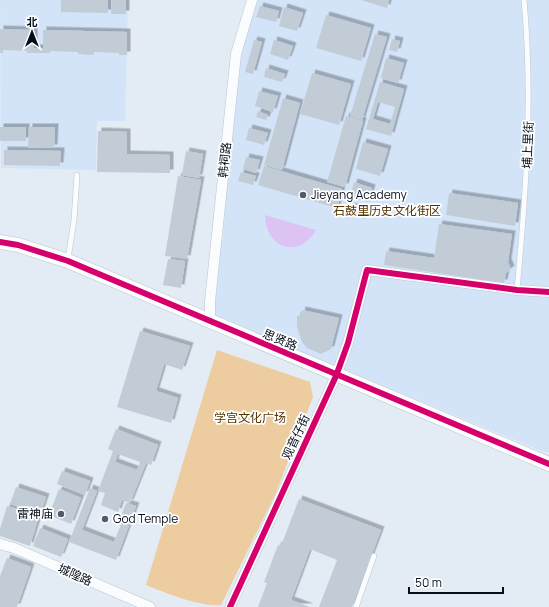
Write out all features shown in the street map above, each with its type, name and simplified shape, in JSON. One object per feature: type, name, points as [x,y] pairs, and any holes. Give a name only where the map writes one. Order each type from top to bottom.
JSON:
[{"type":"street","name":"韩祠路","points":[[210,322],[210,301],[236,54],[252,0]]},
{"type":"street","name":"思贤路","points":[[0,242],[18,245],[68,262],[336,376],[549,464]]},
{"type":"street","name":"观音仔街","points":[[230,607],[336,376],[348,343],[367,270],[517,290]]},
{"type":"street","points":[[517,290],[549,292]]},
{"type":"street","name":"城隍路","points":[[0,544],[14,548],[150,607]]},
{"type":"lane","name":"埔上里街","points":[[517,290],[529,144],[524,0]]},
{"type":"lane","points":[[68,262],[74,220],[77,175]]},
{"type":"lane","points":[[356,607],[374,556]]},
{"type":"shaded area","points":[[0,0],[128,0],[125,121],[97,121],[96,170],[1,168]]},
{"type":"shaded area","name":"石鼓里历史文化街区","points":[[255,0],[549,0],[549,452],[544,452],[213,315],[218,256],[223,238],[236,60]]},
{"type":"shaded area","points":[[265,215],[316,230],[309,239],[301,245],[292,247],[284,246],[277,242],[271,235],[266,226]]},
{"type":"green space","name":"学宫文化广场","points":[[217,350],[310,382],[313,397],[275,495],[221,605],[213,605],[193,602],[146,585]]},
{"type":"building","points":[[61,0],[108,0],[108,13],[61,12]]},
{"type":"building","points":[[112,0],[126,0],[126,14],[111,14]]},
{"type":"building","points":[[361,0],[389,0],[387,8]]},
{"type":"building","points":[[260,6],[279,11],[276,22],[256,17]]},
{"type":"building","points":[[284,7],[303,13],[297,31],[279,26]]},
{"type":"building","points":[[326,15],[371,28],[361,61],[316,48]]},
{"type":"building","points":[[0,29],[34,30],[34,48],[43,48],[43,30],[127,32],[127,55],[119,55],[119,53],[94,52],[94,55],[78,54],[78,52],[50,51],[50,53],[27,53],[27,51],[3,50],[3,53],[0,53]]},
{"type":"building","points":[[375,34],[387,37],[362,120],[350,116]]},
{"type":"building","points":[[392,39],[400,41],[397,52],[389,50]]},
{"type":"building","points":[[254,40],[262,42],[253,74],[245,72]]},
{"type":"building","points":[[274,40],[293,46],[288,60],[270,54]]},
{"type":"building","points":[[386,58],[404,63],[398,83],[381,78]]},
{"type":"building","points":[[266,68],[285,74],[282,82],[264,77]]},
{"type":"building","points":[[312,73],[351,84],[339,125],[300,114]]},
{"type":"building","points":[[380,82],[404,89],[391,136],[366,129]],"holes":[[[378,102],[395,107],[390,124],[373,119]]]},
{"type":"building","points":[[259,91],[278,96],[273,112],[255,106]]},
{"type":"building","points":[[283,98],[300,103],[282,170],[264,165]]},
{"type":"building","points":[[258,111],[268,115],[266,120],[256,117]]},
{"type":"building","points":[[346,116],[363,121],[345,187],[327,182]]},
{"type":"building","points":[[0,127],[26,127],[26,141],[0,141]]},
{"type":"building","points":[[29,127],[55,127],[54,148],[28,148]]},
{"type":"building","points":[[249,128],[268,133],[264,145],[246,140]]},
{"type":"building","points":[[98,131],[127,132],[127,154],[170,155],[170,173],[97,172]]},
{"type":"building","points":[[363,142],[388,149],[380,176],[356,169]]},
{"type":"building","points":[[4,150],[61,151],[60,166],[4,165]]},
{"type":"building","points":[[186,151],[203,154],[199,178],[182,175]]},
{"type":"building","points":[[246,157],[260,160],[256,173],[243,169]]},
{"type":"building","points":[[264,166],[342,189],[337,208],[258,185]]},
{"type":"building","points":[[241,172],[256,176],[253,185],[238,181]]},
{"type":"building","points":[[178,176],[201,180],[187,259],[165,256]]},
{"type":"building","points":[[354,182],[372,188],[368,202],[350,197]]},
{"type":"building","points":[[449,193],[518,203],[515,226],[446,215]]},
{"type":"building","points":[[350,206],[368,211],[365,219],[347,214]]},
{"type":"building","points":[[439,224],[512,234],[508,262],[511,269],[506,273],[504,283],[384,265],[386,251],[434,258]]},
{"type":"building","points":[[168,259],[185,261],[181,288],[163,285]]},
{"type":"building","points":[[302,310],[339,318],[331,349],[321,354],[307,348],[302,342],[297,327],[297,316],[301,315]]},
{"type":"building","points":[[140,331],[190,346],[182,370],[164,364],[156,391],[178,398],[171,423],[117,407]]},
{"type":"building","points":[[116,429],[158,445],[151,465],[146,463],[130,503],[122,500],[118,512],[101,505],[105,493],[98,491],[113,451],[108,449]],"holes":[[[118,454],[140,462],[137,470],[115,462]]]},
{"type":"building","points":[[62,471],[90,481],[85,495],[57,484]]},
{"type":"building","points":[[16,487],[46,497],[40,514],[10,504]]},
{"type":"building","points":[[90,488],[97,491],[82,530],[114,542],[124,517],[121,516],[126,503],[136,506],[116,560],[69,542]]},
{"type":"building","points":[[59,489],[81,498],[71,524],[49,515]]},
{"type":"building","points":[[299,499],[381,530],[352,607],[319,607],[337,560],[310,549],[291,600],[310,607],[258,607],[267,583],[264,582],[278,545],[281,546]]},
{"type":"building","points":[[7,506],[39,516],[30,546],[0,536],[0,529]]},
{"type":"building","points":[[40,528],[68,539],[61,557],[33,546]]},
{"type":"building","points":[[7,558],[31,567],[17,607],[0,607],[0,576]]},
{"type":"cycle path","points":[[0,242],[18,245],[68,261],[549,464]]},
{"type":"cycle path","points":[[230,607],[336,376],[348,343],[367,270],[517,290],[549,292]]},
{"type":"place","name":"Jieyang Academy","points":[[303,195]]},
{"type":"place","name":"雷神庙","points":[[61,514]]},
{"type":"place","name":"God Temple","points":[[105,519]]}]
